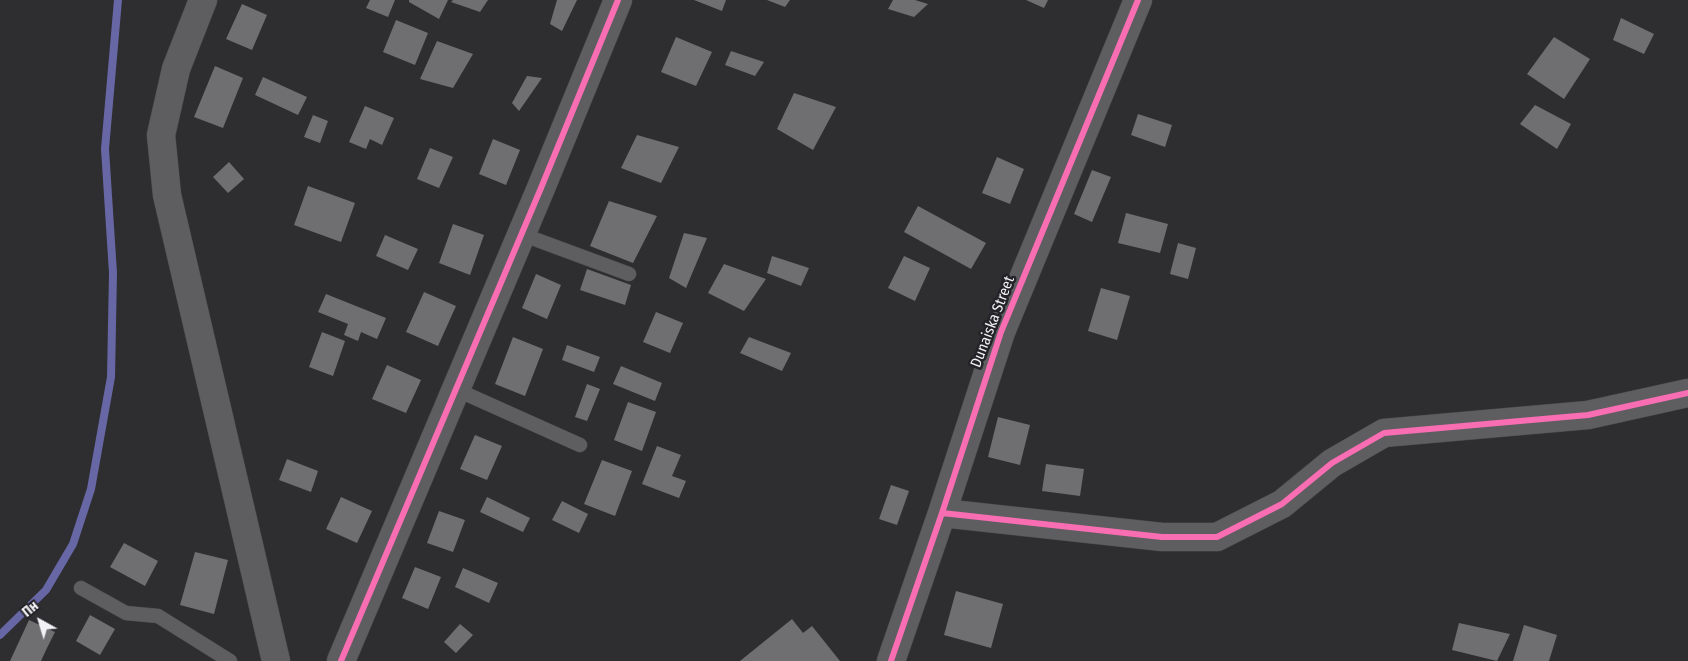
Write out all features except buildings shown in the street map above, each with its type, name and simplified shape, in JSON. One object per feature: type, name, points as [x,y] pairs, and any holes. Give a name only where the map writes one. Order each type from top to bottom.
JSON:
[{"type":"street","points":[[203,0],[176,69],[161,135],[167,195],[276,661]]},
{"type":"street","points":[[341,661],[618,0]]},
{"type":"street","name":"Dunaiska Street","points":[[891,661],[942,513],[1000,332],[1138,0]]},
{"type":"street","points":[[942,513],[1162,537],[1217,537],[1282,504],[1332,463],[1384,434],[1588,415],[1688,393]]},
{"type":"lane","points":[[521,234],[629,274]]},
{"type":"lane","points":[[456,389],[580,445]]},
{"type":"lane","points":[[81,588],[126,613],[158,616],[230,661]]},
{"type":"waterway","points":[[0,635],[46,590],[73,544],[91,489],[111,377],[113,273],[105,149],[118,0]]},
{"type":"cycle path","points":[[341,661],[541,188],[618,0]]},
{"type":"cycle path","points":[[891,661],[1001,332],[1138,0]]},
{"type":"cycle path","points":[[942,513],[1162,537],[1217,537],[1282,504],[1332,463],[1384,433],[1588,415],[1688,393]]}]
